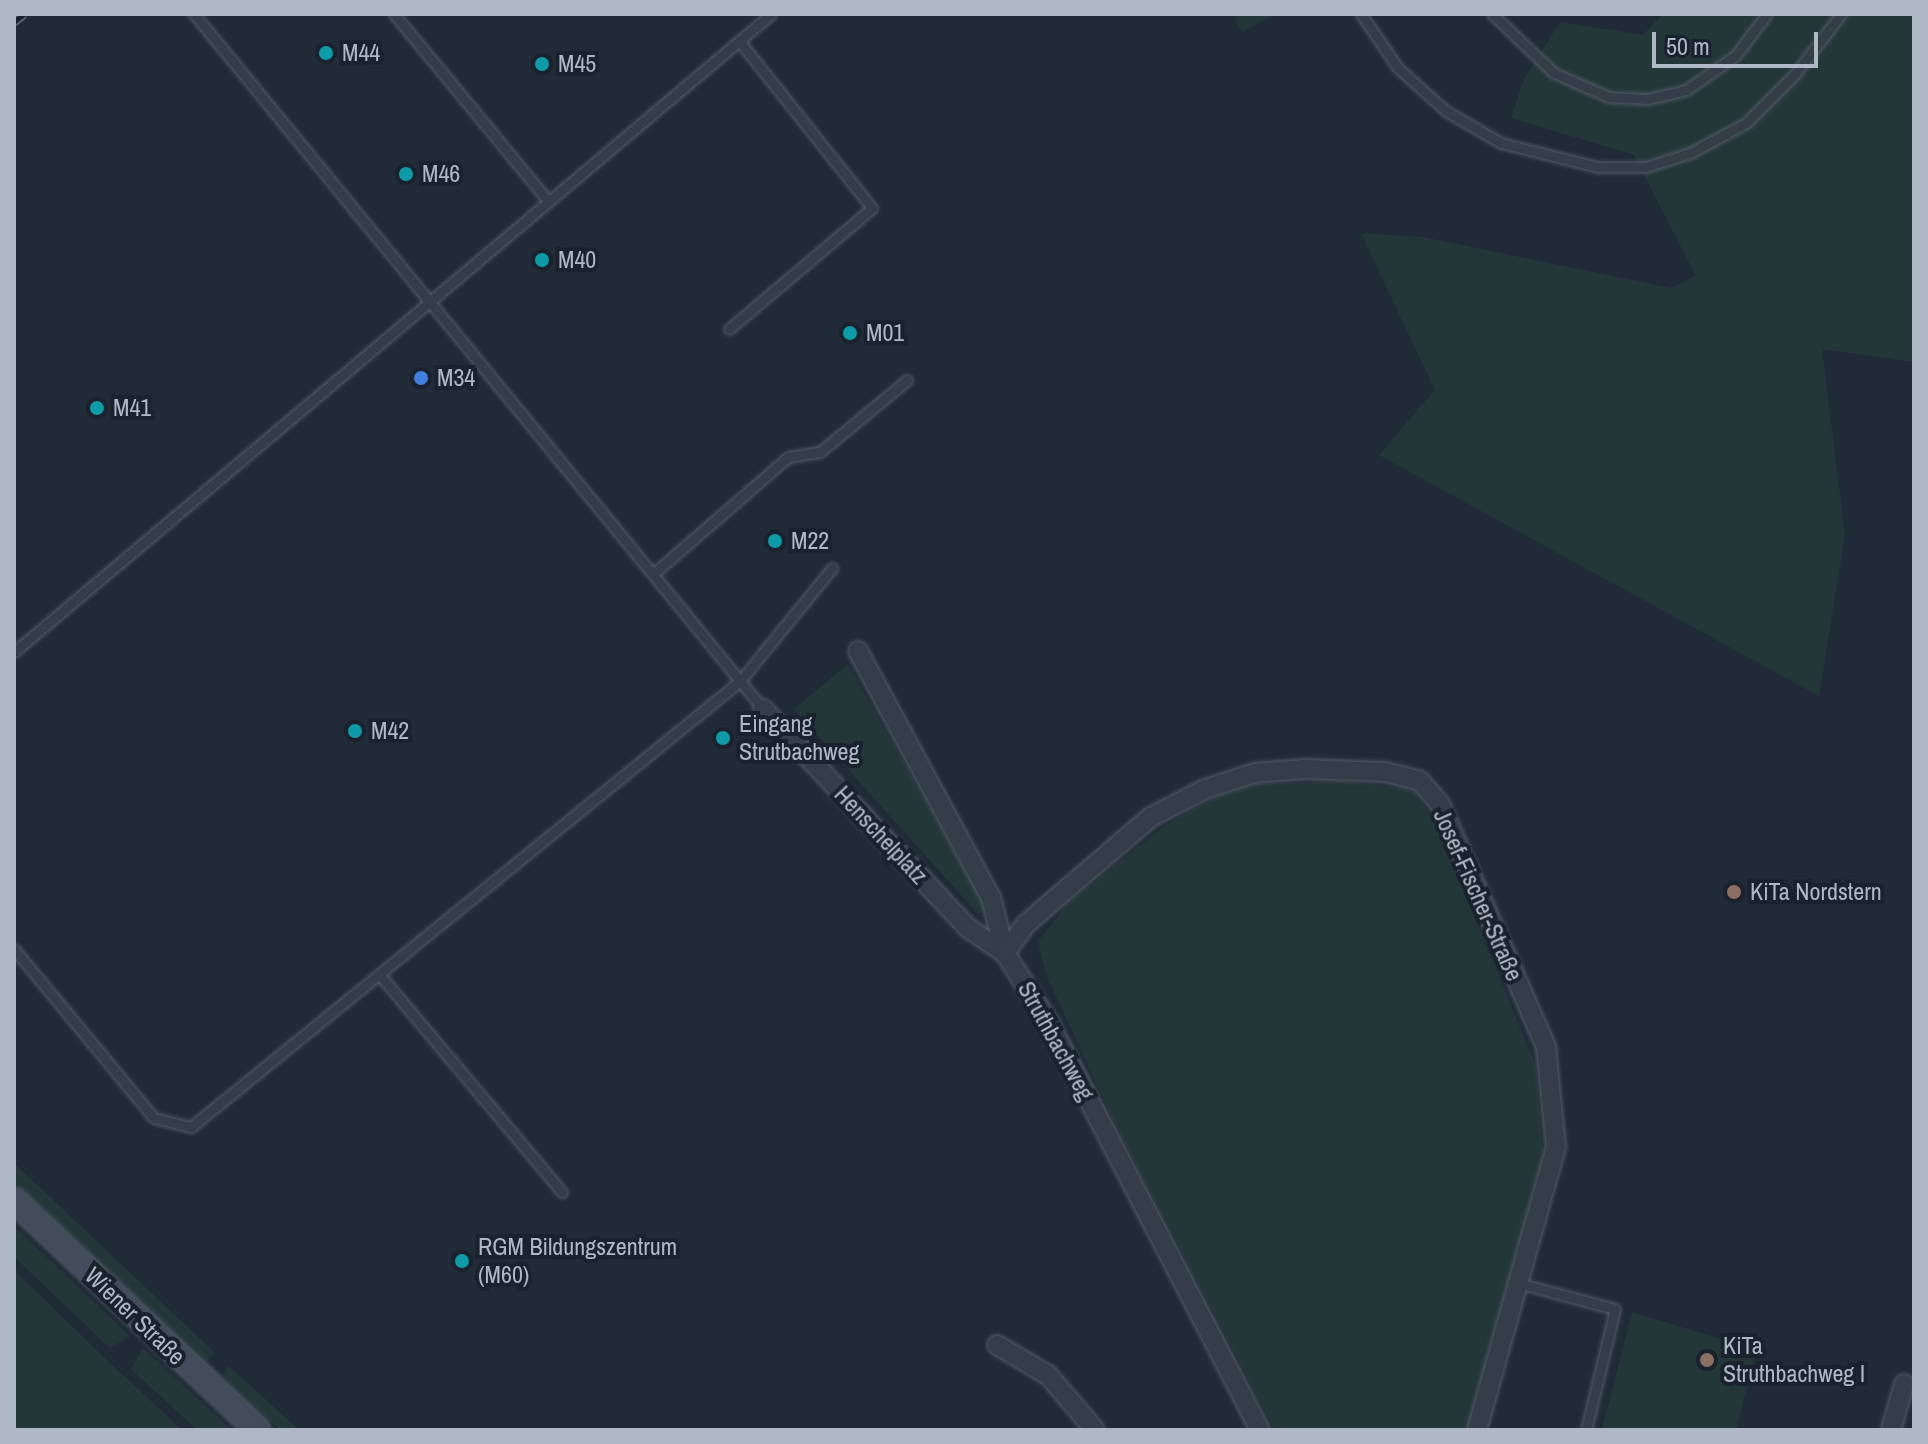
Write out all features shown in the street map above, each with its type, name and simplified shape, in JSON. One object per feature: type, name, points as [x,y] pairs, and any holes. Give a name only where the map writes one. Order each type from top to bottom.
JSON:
[{"type":"main road","name":"Wiener Straße","points":[[14,1200],[258,1430]]},
{"type":"street","name":"Struthbachweg","points":[[858,651],[991,898],[1005,953],[1049,1023],[1260,1430]]},
{"type":"street","name":"Henschelplatz","points":[[763,709],[968,928],[1005,953]]},
{"type":"street","name":"Josef-Fischer-Straße","points":[[1005,953],[1026,924],[1151,817],[1205,789],[1255,773],[1304,769],[1385,772],[1420,781],[1440,804],[1549,1063],[1556,1147],[1477,1430]]},
{"type":"street","points":[[997,1345],[1048,1375],[1095,1430]]},
{"type":"street","points":[[1891,1430],[1904,1384]]},
{"type":"lane","points":[[194,14],[432,299],[763,709]]},
{"type":"lane","points":[[394,14],[548,201]]},
{"type":"lane","points":[[14,652],[771,14]]},
{"type":"lane","points":[[1361,14],[1398,68],[1446,111],[1501,143],[1597,167],[1646,167],[1690,153],[1746,123],[1795,74],[1841,14]]},
{"type":"lane","points":[[1492,14],[1554,73],[1609,97],[1648,99],[1686,90],[1735,56],[1767,14]]},
{"type":"lane","points":[[729,329],[872,208],[739,41]]},
{"type":"lane","points":[[653,574],[788,457],[820,452],[907,380]]},
{"type":"lane","points":[[14,949],[154,1118],[191,1127],[740,681],[832,568]]},
{"type":"lane","points":[[379,974],[562,1192]]},
{"type":"lane","points":[[1518,1283],[1615,1309],[1586,1430]]},
{"type":"green space","points":[[1233,14],[1275,14],[1242,32]]},
{"type":"green space","points":[[1663,14],[1914,14],[1914,362],[1822,349],[1845,535],[1819,696],[1379,455],[1435,390],[1361,233],[1423,237],[1671,288],[1696,276],[1634,155],[1511,118],[1524,79],[1560,22],[1643,35]]},
{"type":"green space","points":[[848,664],[983,902],[985,910],[978,914],[794,709]]},
{"type":"green space","points":[[1342,781],[1412,789],[1435,821],[1536,1066],[1543,1154],[1467,1430],[1275,1430],[1116,1126],[1045,972],[1038,941],[1070,901],[1162,828],[1211,798],[1257,784]]},
{"type":"green space","points":[[14,1163],[214,1352],[208,1362],[14,1181]]},
{"type":"green space","points":[[14,1226],[130,1336],[110,1348],[14,1257]]},
{"type":"green space","points":[[14,1270],[109,1362],[182,1430],[14,1430]]},
{"type":"green space","points":[[1632,1312],[1757,1350],[1736,1430],[1602,1430]]},
{"type":"green space","points":[[143,1348],[232,1430],[197,1430],[131,1369]]},
{"type":"green space","points":[[228,1365],[299,1430],[280,1430],[223,1377]]},
{"type":"railway","points":[[14,22],[24,14]]},
{"type":"place","name":"M44","points":[[326,53]]},
{"type":"place","name":"M45","points":[[542,64]]},
{"type":"place","name":"M46","points":[[406,174]]},
{"type":"place","name":"M40","points":[[542,260]]},
{"type":"place","name":"M01","points":[[850,333]]},
{"type":"place","name":"M34","points":[[421,378]]},
{"type":"place","name":"M41","points":[[97,408]]},
{"type":"place","name":"M22","points":[[775,541]]},
{"type":"place","name":"M42","points":[[355,731]]},
{"type":"place","name":"Eingang Strutbachweg","points":[[723,738]]},
{"type":"place","name":"KiTa Nordstern","points":[[1734,892]]},
{"type":"place","name":"RGM Bildungszentrum (M60)","points":[[462,1261]]},
{"type":"place","name":"KiTa Struthbachweg I","points":[[1707,1360]]}]
